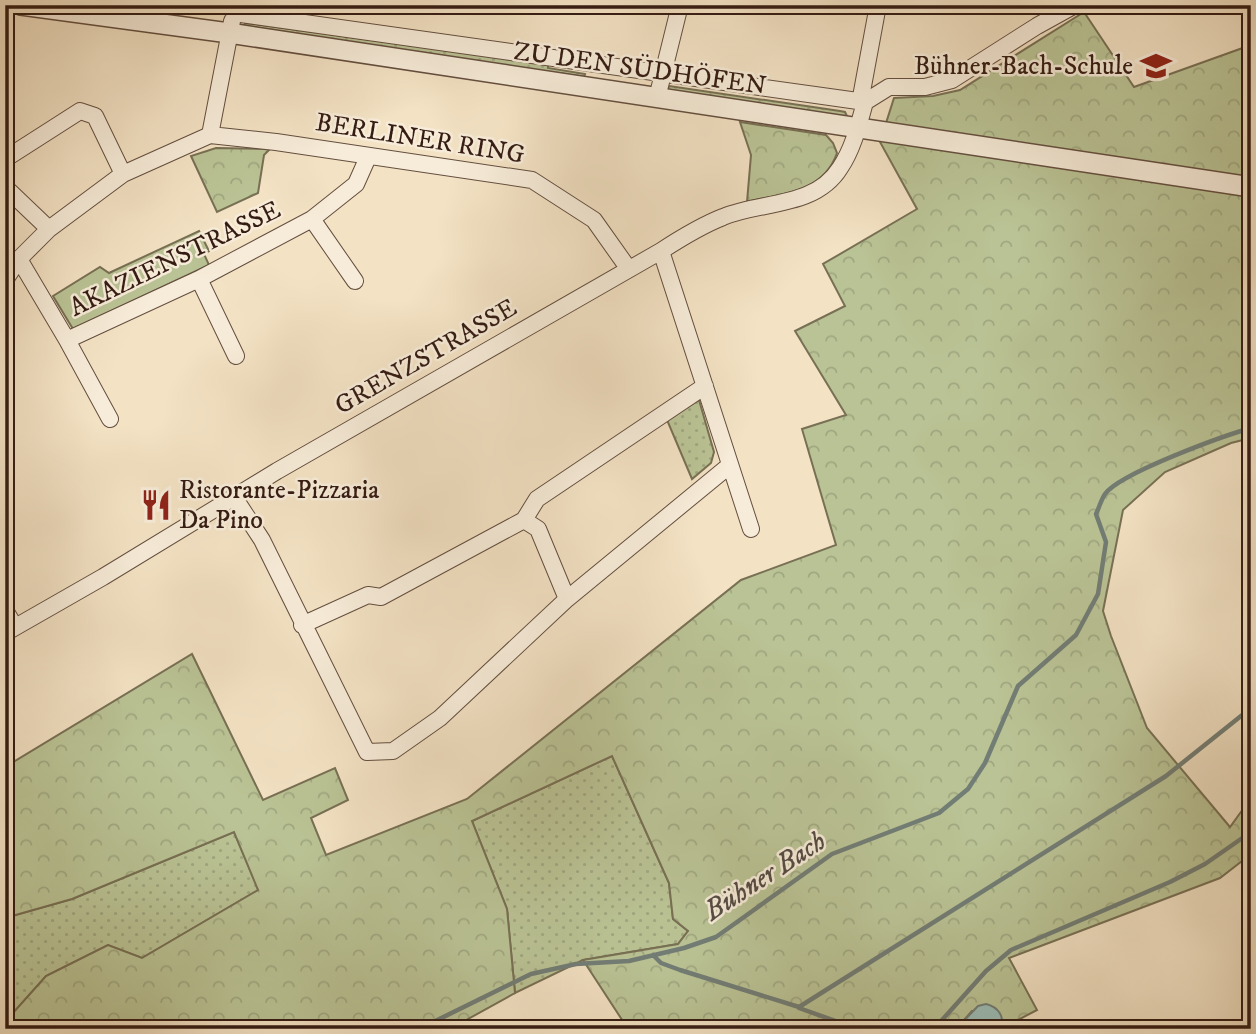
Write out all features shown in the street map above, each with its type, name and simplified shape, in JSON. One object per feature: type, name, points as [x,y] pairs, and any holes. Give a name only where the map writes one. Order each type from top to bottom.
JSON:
[{"type":"street","name":"ZU DEN SÜDHÖFEN","points":[[21,5],[229,33],[1251,187]]},
{"type":"street","points":[[657,98],[680,5]]},
{"type":"street","name":"GRENZSTRASSE","points":[[10,630],[234,497],[661,251],[694,229],[726,215],[789,201],[820,189],[840,169],[858,128],[865,102],[861,97],[877,5]]},
{"type":"street","points":[[5,280],[19,259],[49,229],[123,174],[211,135],[235,9],[865,102],[889,87],[936,86],[952,80],[1075,5]]},
{"type":"street","points":[[5,159],[80,111],[95,116],[123,174]]},
{"type":"street","name":"BERLINER RING","points":[[211,135],[532,180],[594,220],[628,268]]},
{"type":"street","name":"AKAZIENSTRASSE","points":[[19,259],[67,340],[199,279],[312,219],[356,184],[368,157]]},
{"type":"street","points":[[5,187],[49,229]]},
{"type":"street","points":[[312,219],[355,281]]},
{"type":"street","points":[[661,251],[751,529]]},
{"type":"street","points":[[199,279],[236,356]]},
{"type":"street","points":[[67,340],[110,419]]},
{"type":"street","points":[[302,625],[368,595],[381,597],[524,520],[537,499],[705,386]]},
{"type":"street","points":[[234,497],[262,540],[367,752],[393,751],[440,718],[567,599],[730,465]]},
{"type":"street","points":[[524,520],[538,529],[567,599]]},
{"type":"street","points":[[5,611],[10,630]]},
{"type":"green space","points":[[1084,12],[1134,87],[1251,45],[1251,438],[1231,443],[1165,472],[1123,510],[1103,611],[1147,728],[1230,827],[1251,798],[1251,854],[1220,878],[1009,958],[1037,1010],[1016,1021],[1011,1029],[1001,1029],[1003,1023],[972,1011],[956,1029],[628,1029],[583,960],[678,944],[688,931],[673,919],[669,883],[612,756],[472,821],[507,909],[515,993],[450,1029],[5,1029],[5,1022],[46,976],[108,945],[142,958],[258,890],[234,832],[72,899],[5,918],[5,767],[192,654],[263,800],[335,768],[348,800],[311,818],[326,855],[467,799],[741,580],[836,545],[802,429],[846,415],[795,331],[845,306],[823,264],[917,209],[880,142],[894,98],[933,96],[960,90]]},
{"type":"green space","points":[[246,23],[548,64],[548,68],[585,74],[584,77],[242,27]]},
{"type":"green space","points":[[669,86],[840,111],[847,116],[668,90]]},
{"type":"green space","points":[[740,122],[826,135],[837,153],[831,166],[812,184],[788,193],[747,202],[751,155]]},
{"type":"green space","points":[[216,148],[270,149],[264,155],[258,193],[217,212],[191,156]]},
{"type":"green space","points":[[199,231],[209,251],[204,254],[209,265],[73,329],[53,296],[100,267],[109,273]]},
{"type":"green space","points":[[699,400],[714,452],[711,463],[692,479],[667,420]]},
{"type":"green space","points":[[612,756],[669,883],[673,919],[688,931],[678,944],[583,960],[515,993],[507,909],[472,821]]},
{"type":"green space","points":[[234,832],[259,890],[142,958],[108,945],[46,976],[5,1022],[5,918],[72,899]]},
{"type":"water","points":[[986,1004],[1000,1013],[1001,1029],[956,1029],[978,1006]]},
{"type":"waterway","name":"Bühner Bach","points":[[419,1029],[531,974],[576,964],[629,961],[716,937],[832,854],[939,813],[968,789],[985,763],[1018,686],[1076,635],[1098,594],[1106,542],[1096,514],[1105,494],[1114,485],[1150,466],[1251,428]]},
{"type":"waterway","points":[[653,955],[661,963],[680,970],[799,1007],[1166,776],[1251,708]]},
{"type":"waterway","points":[[934,1029],[986,971],[1011,950],[1170,882],[1205,864],[1251,832]]},
{"type":"waterway","points":[[799,1008],[858,1029]]},
{"type":"place","name":"Bühner-Bach-Schule","points":[[1156,66]]},
{"type":"place","name":"Ristorante-Pizzaria Da Pino","points":[[156,505]]}]
